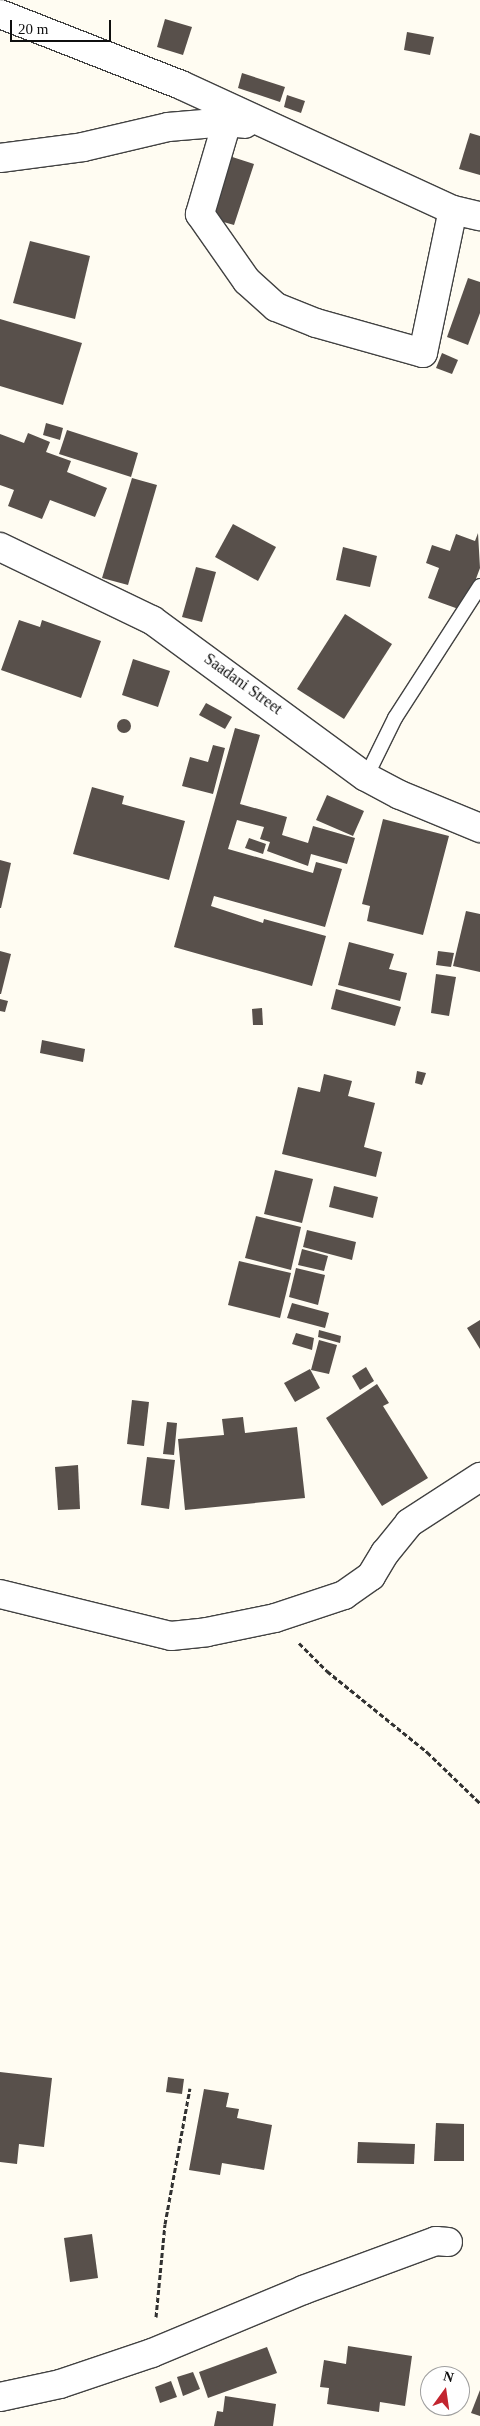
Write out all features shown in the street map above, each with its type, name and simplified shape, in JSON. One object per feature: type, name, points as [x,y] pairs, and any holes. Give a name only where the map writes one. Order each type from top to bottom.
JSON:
[{"type":"street","points":[[0,14],[181,85],[281,129],[453,210],[480,216]]},
{"type":"street","points":[[0,158],[83,147],[168,127],[227,122],[281,129]]},
{"type":"street","points":[[227,122],[200,214],[247,281],[276,307],[316,323],[423,353],[453,210]]},
{"type":"street","name":"Saadani Street","points":[[0,547],[152,620],[366,777],[400,795],[480,828]]},
{"type":"street","points":[[0,1594],[171,1636],[207,1632],[275,1618],[344,1595],[364,1580],[409,1523],[480,1477]]},
{"type":"street","points":[[0,2396],[60,2384],[152,2353],[303,2290],[436,2241],[448,2242]]},
{"type":"lane","points":[[366,777],[395,718],[480,586]]},
{"type":"path","points":[[275,1618],[328,1671],[427,1752],[480,1803]]},
{"type":"path","points":[[152,2353],[165,2224],[190,2088]]},
{"type":"building","points":[[165,19],[192,27],[183,55],[157,47]]},
{"type":"building","points":[[407,32],[434,37],[430,55],[404,50]]},
{"type":"building","points":[[242,73],[285,87],[280,102],[238,88]]},
{"type":"building","points":[[287,95],[305,101],[301,113],[284,107]]},
{"type":"building","points":[[470,133],[480,136],[480,175],[459,169]]},
{"type":"building","points":[[223,154],[254,164],[234,225],[213,219],[226,177],[217,174]]},
{"type":"building","points":[[30,241],[90,256],[75,319],[13,303]]},
{"type":"building","points":[[468,278],[480,282],[480,313],[468,345],[447,337]]},
{"type":"building","points":[[0,319],[82,343],[63,405],[0,386]]},
{"type":"building","points":[[442,353],[458,360],[452,374],[436,368]]},
{"type":"building","points":[[46,423],[63,428],[60,440],[43,435]]},
{"type":"building","points":[[67,430],[138,453],[131,477],[59,454]]},
{"type":"building","points":[[28,433],[50,442],[46,452],[71,461],[67,472],[107,488],[95,517],[50,500],[42,519],[8,506],[14,490],[0,485],[0,434],[24,443]]},
{"type":"building","points":[[132,478],[157,485],[128,585],[102,578]]},
{"type":"building","points":[[233,524],[276,547],[258,581],[215,557]]},
{"type":"building","points":[[478,533],[480,568],[464,611],[428,598],[439,568],[426,563],[432,545],[450,551],[456,534],[475,541]]},
{"type":"building","points":[[343,547],[377,556],[370,587],[336,580]]},
{"type":"building","points":[[196,567],[216,572],[202,622],[182,617]]},
{"type":"building","points":[[345,614],[392,644],[344,719],[297,689]]},
{"type":"building","points":[[19,620],[40,627],[42,620],[101,641],[81,698],[1,670]]},
{"type":"building","points":[[133,659],[170,671],[158,707],[122,695]]},
{"type":"building","points":[[206,703],[232,717],[225,729],[199,715]]},
{"type":"building","points":[[124,719],[129,721],[131,726],[129,731],[124,733],[119,731],[117,726],[119,721]]},
{"type":"building","points":[[235,728],[260,735],[240,804],[287,817],[282,835],[308,843],[313,826],[355,838],[347,864],[311,854],[308,866],[267,851],[270,842],[260,839],[264,827],[237,820],[228,849],[313,873],[316,862],[342,869],[325,927],[214,896],[211,906],[263,923],[264,919],[326,936],[312,986],[174,947]]},
{"type":"building","points":[[213,745],[225,748],[213,794],[182,786],[190,757],[208,762]]},
{"type":"building","points":[[92,787],[124,796],[122,804],[185,821],[169,880],[73,854]]},
{"type":"building","points":[[327,795],[364,811],[353,836],[316,820]]},
{"type":"building","points":[[383,819],[449,836],[423,935],[367,921],[370,906],[362,904]]},
{"type":"building","points":[[249,838],[266,844],[263,854],[245,848]]},
{"type":"building","points":[[0,860],[11,863],[1,908],[0,908]]},
{"type":"building","points":[[466,911],[480,914],[480,972],[453,966]]},
{"type":"building","points":[[349,942],[394,954],[389,969],[407,973],[400,1001],[338,985]]},
{"type":"building","points":[[0,951],[11,954],[1,994],[0,994]]},
{"type":"building","points":[[438,951],[454,953],[451,967],[436,965]]},
{"type":"building","points":[[436,974],[456,977],[449,1016],[431,1013]]},
{"type":"building","points":[[336,989],[401,1007],[395,1026],[331,1009]]},
{"type":"building","points":[[0,999],[8,1001],[5,1012],[0,1011]]},
{"type":"building","points":[[262,1008],[263,1025],[253,1025],[252,1009]]},
{"type":"building","points":[[42,1040],[85,1049],[83,1062],[40,1053]]},
{"type":"building","points":[[417,1071],[426,1073],[422,1085],[415,1083]]},
{"type":"building","points":[[324,1074],[352,1081],[348,1096],[375,1103],[364,1147],[382,1152],[376,1177],[282,1154],[298,1087],[320,1092]]},
{"type":"building","points":[[275,1170],[313,1179],[302,1223],[264,1214]]},
{"type":"building","points":[[334,1186],[378,1197],[373,1218],[329,1207]]},
{"type":"building","points":[[256,1216],[301,1227],[291,1270],[245,1258]]},
{"type":"building","points":[[307,1230],[356,1242],[352,1260],[303,1247]]},
{"type":"building","points":[[302,1249],[328,1256],[324,1271],[298,1265]]},
{"type":"building","points":[[239,1261],[291,1273],[280,1318],[228,1305]]},
{"type":"building","points":[[296,1268],[325,1275],[318,1305],[289,1297]]},
{"type":"building","points":[[292,1303],[329,1313],[325,1328],[287,1318]]},
{"type":"building","points":[[480,1320],[480,1349],[467,1328]]},
{"type":"building","points":[[319,1330],[341,1336],[340,1343],[318,1337]]},
{"type":"building","points":[[296,1333],[314,1338],[312,1350],[292,1344]]},
{"type":"building","points":[[319,1340],[337,1345],[329,1374],[311,1370]]},
{"type":"building","points":[[366,1367],[374,1381],[360,1390],[352,1376]]},
{"type":"building","points":[[310,1369],[320,1388],[295,1402],[284,1383]]},
{"type":"building","points":[[377,1384],[389,1403],[383,1406],[428,1478],[382,1506],[326,1418]]},
{"type":"building","points":[[132,1400],[149,1402],[144,1446],[127,1444]]},
{"type":"building","points":[[243,1417],[245,1433],[297,1427],[305,1498],[185,1510],[178,1439],[224,1435],[222,1419]]},
{"type":"building","points":[[167,1422],[177,1423],[174,1455],[163,1454]]},
{"type":"building","points":[[147,1457],[175,1460],[169,1509],[141,1505]]},
{"type":"building","points":[[78,1465],[80,1509],[58,1510],[55,1467]]},
{"type":"building","points":[[0,2072],[52,2078],[44,2147],[19,2144],[17,2164],[0,2162]]},
{"type":"building","points":[[168,2077],[184,2079],[182,2094],[166,2092]]},
{"type":"building","points":[[204,2089],[229,2093],[226,2107],[239,2109],[237,2118],[272,2125],[264,2170],[222,2163],[220,2175],[189,2170]]},
{"type":"building","points":[[436,2123],[464,2124],[464,2161],[434,2161]]},
{"type":"building","points":[[358,2142],[415,2144],[414,2164],[357,2163]]},
{"type":"building","points":[[92,2234],[98,2278],[70,2282],[64,2238]]},
{"type":"building","points":[[348,2346],[412,2356],[405,2406],[380,2402],[379,2412],[327,2404],[329,2388],[320,2387],[324,2360],[346,2364]]},
{"type":"building","points":[[267,2347],[277,2373],[208,2398],[199,2372]]},
{"type":"building","points":[[193,2372],[200,2389],[183,2396],[177,2377]]},
{"type":"building","points":[[171,2381],[177,2397],[160,2403],[155,2387]]},
{"type":"building","points":[[480,2390],[480,2416],[471,2413]]},
{"type":"building","points":[[225,2396],[276,2404],[273,2426],[214,2426],[217,2411],[223,2412]]}]
